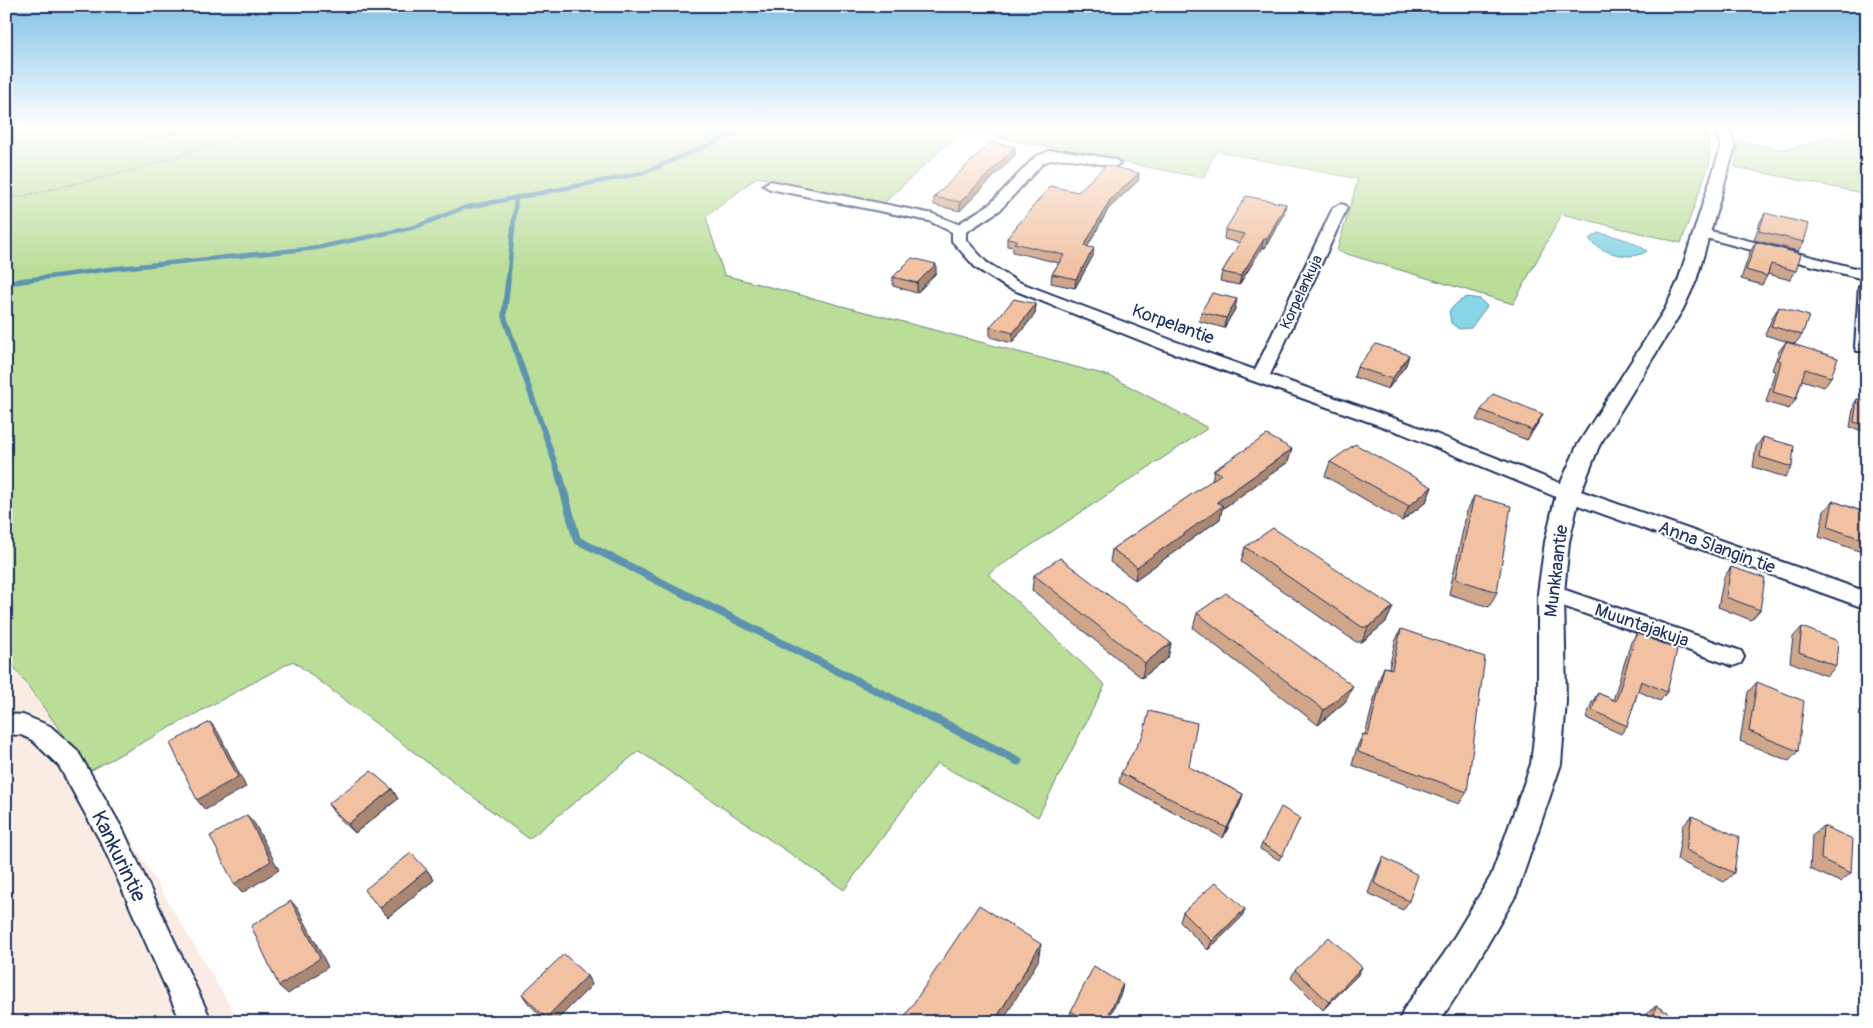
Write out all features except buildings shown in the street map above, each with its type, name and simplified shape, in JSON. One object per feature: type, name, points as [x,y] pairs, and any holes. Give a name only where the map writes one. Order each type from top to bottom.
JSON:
[{"type":"street","points":[[770,185],[933,218],[959,230],[995,207],[1025,175]]},
{"type":"street","name":"Munkkaantie","points":[[1417,1022],[1456,966],[1504,884],[1546,764],[1552,701],[1551,593],[1557,542],[1568,494],[1588,446],[1674,309],[1687,280],[1720,175]]},
{"type":"street","name":"Korpelankuja","points":[[1261,376],[1340,208]]},
{"type":"street","name":"Korpelantie","points":[[959,230],[959,241],[981,265],[1011,284],[1168,344],[1407,429],[1568,494]]},
{"type":"street","points":[[1703,233],[1867,276]]},
{"type":"street","points":[[1863,347],[1867,286]]},
{"type":"street","name":"Anna Slangin tie","points":[[1568,494],[1867,601]]},
{"type":"street","name":"Muuntajakuja","points":[[1551,593],[1733,657]]},
{"type":"street","name":"Kankurintie","points":[[6,724],[23,725],[41,733],[68,758],[114,839],[160,945],[197,1022]]},
{"type":"path","points":[[6,200],[55,191],[112,175]]},
{"type":"shaded area","points":[[6,656],[90,771],[240,1022],[6,1022]]},
{"type":"green space","points":[[6,175],[914,175],[884,203],[757,177],[706,217],[724,275],[1110,376],[1208,428],[988,574],[1105,685],[1038,817],[937,763],[844,890],[639,751],[529,839],[293,661],[90,771],[6,656]]},
{"type":"green space","points":[[1188,175],[1204,175],[1203,178]]},
{"type":"green space","points":[[1338,175],[1705,175],[1681,243],[1562,214],[1513,304],[1337,251],[1358,179]]},
{"type":"green space","points":[[1774,175],[1867,175],[1867,194]]},
{"type":"water","points":[[1598,233],[1624,239],[1647,251],[1633,256],[1608,252],[1589,239]]},
{"type":"water","points":[[1467,297],[1480,299],[1487,306],[1471,328],[1459,329],[1451,323],[1449,311],[1458,302]]},
{"type":"waterway","points":[[18,281],[110,269],[316,248],[415,227],[463,208],[633,175]]},
{"type":"waterway","points":[[508,281],[516,198]]},
{"type":"waterway","points":[[6,283],[28,280]]},
{"type":"waterway","points":[[508,280],[504,316],[559,475]]},
{"type":"waterway","points":[[559,474],[577,540],[935,720]]},
{"type":"waterway","points":[[933,718],[1018,761]]}]
